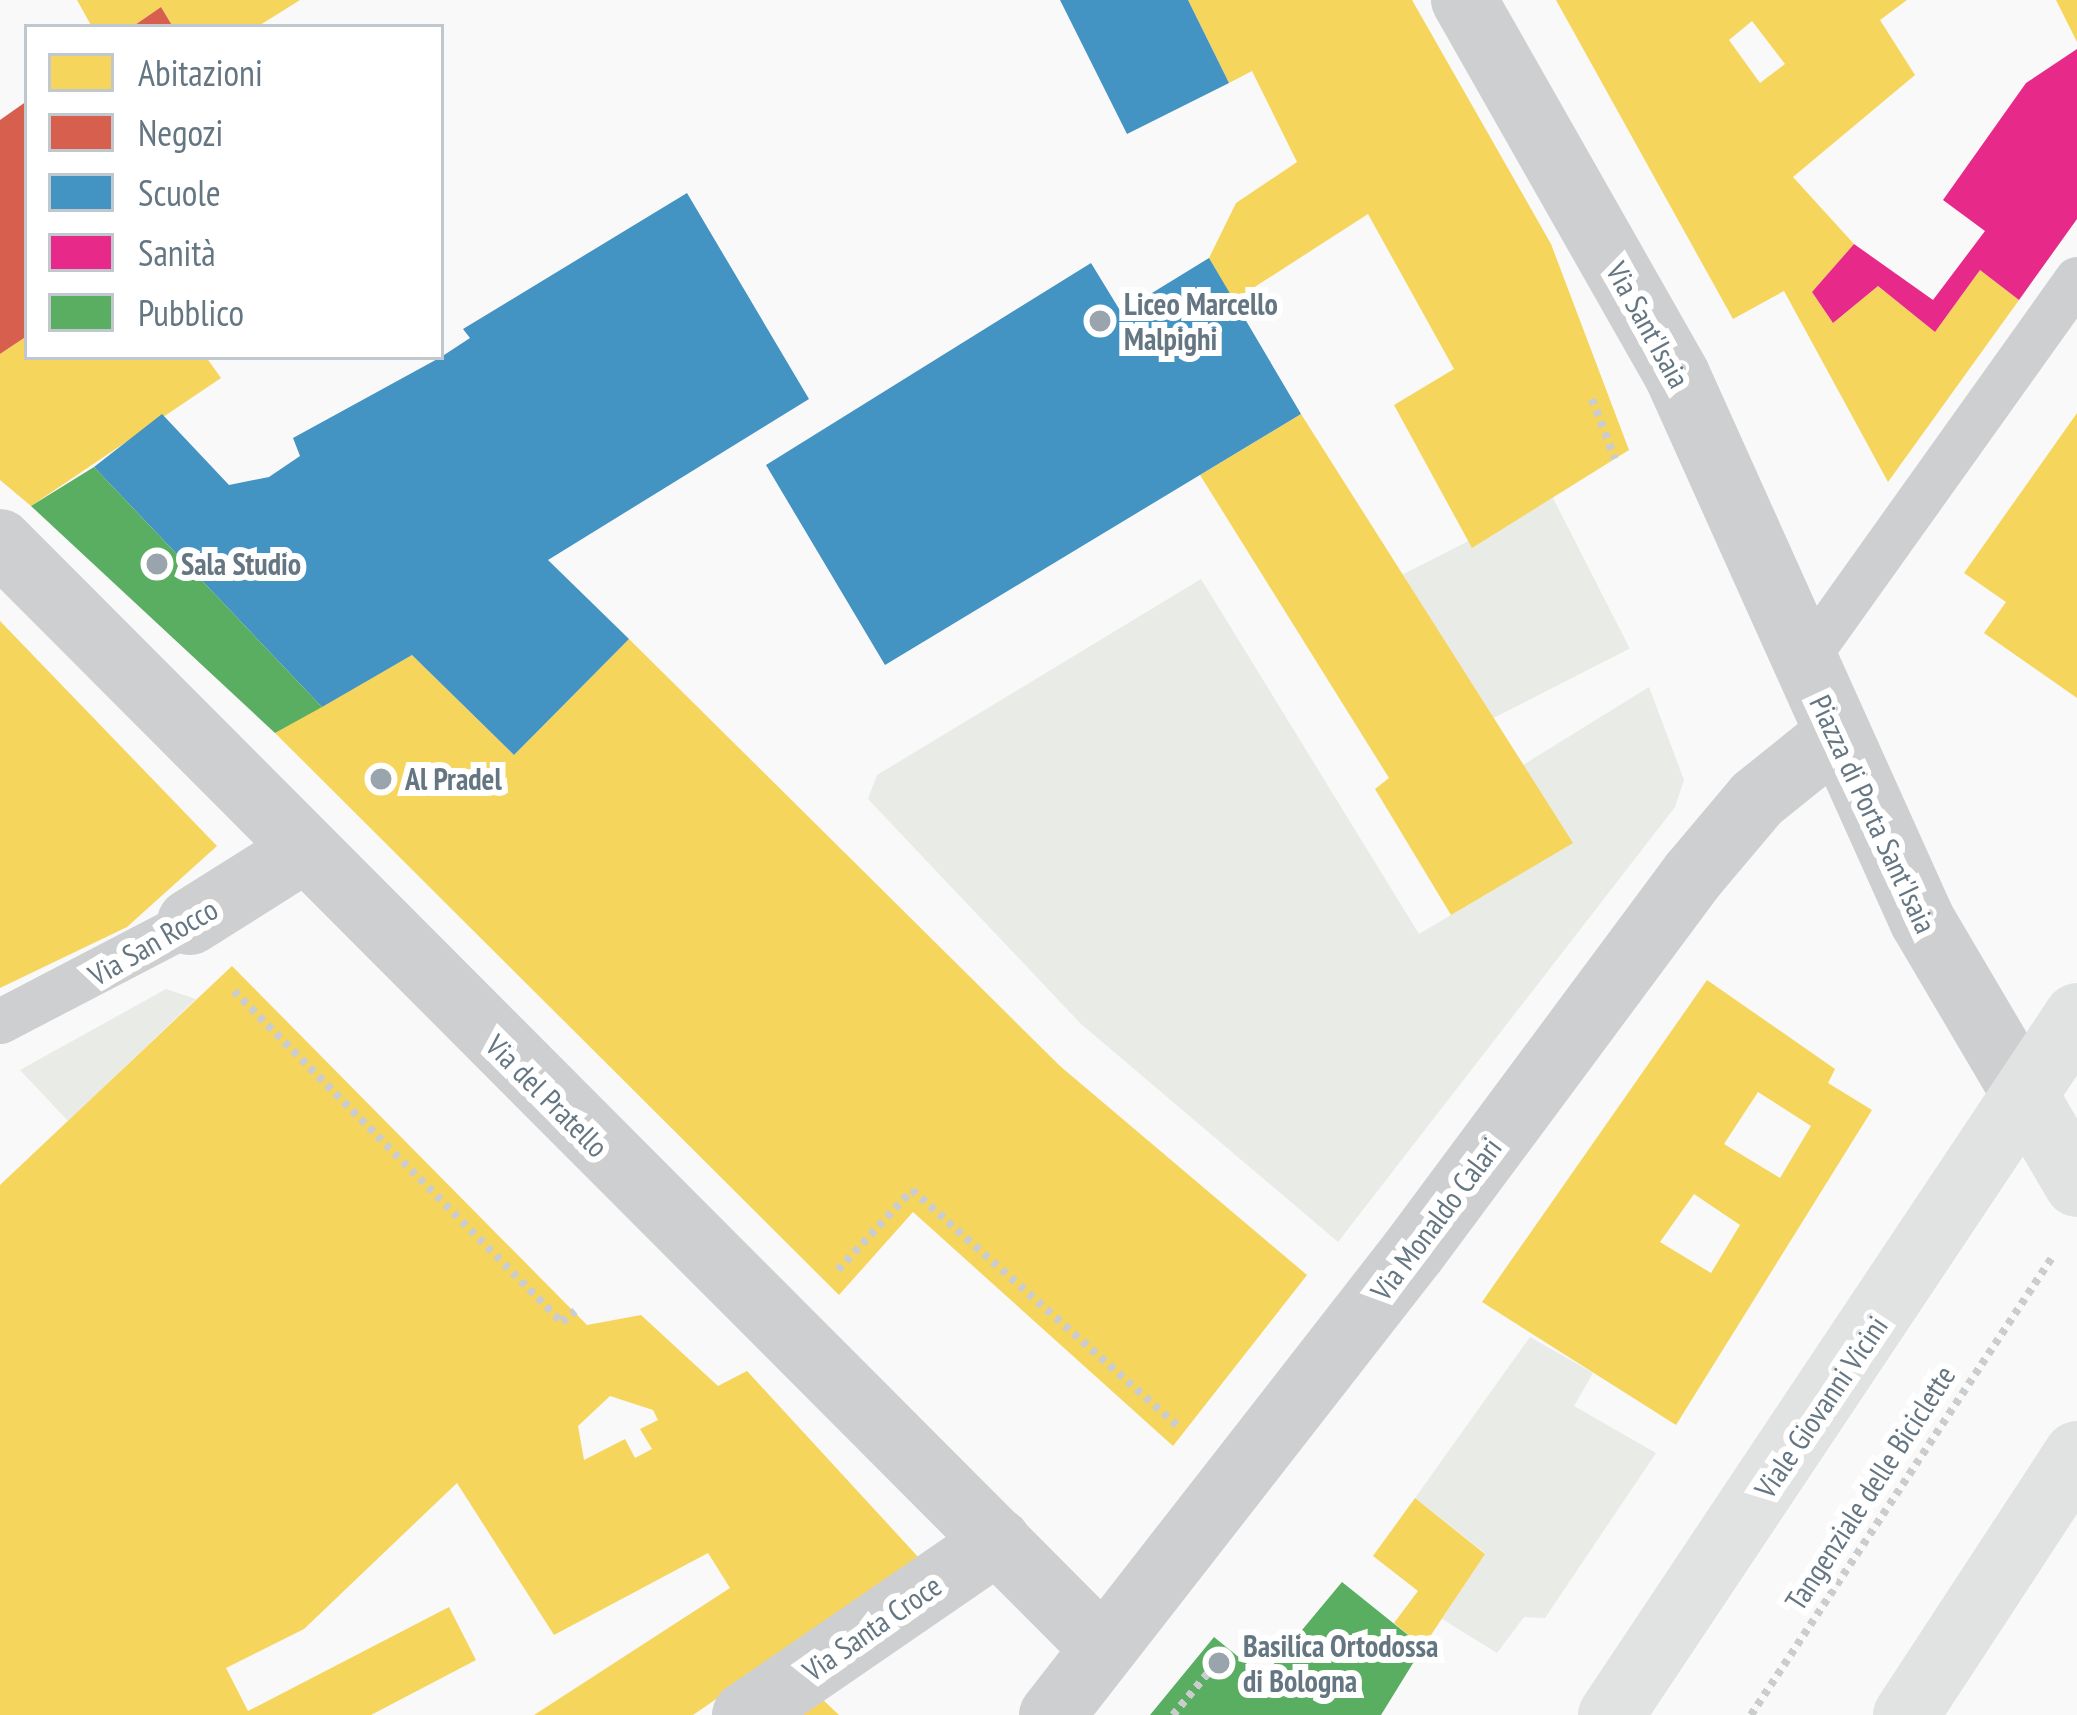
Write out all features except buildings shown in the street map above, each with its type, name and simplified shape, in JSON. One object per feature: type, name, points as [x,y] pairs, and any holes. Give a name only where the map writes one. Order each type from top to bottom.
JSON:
[{"type":"main road","name":"Viale Giovanni Vicini","points":[[1611,1715],[2077,1016]]},
{"type":"main road","name":"Piazza di Porta Sant'Isaia","points":[[2025,1095],[2077,1184]]},
{"type":"main road","points":[[1906,1715],[2077,1454]]},
{"type":"street","name":"Via Sant'Isaia","points":[[1464,0],[1677,375],[1802,664]]},
{"type":"street","name":"Via del Pratello","points":[[0,542],[301,852],[1100,1645]]},
{"type":"street","name":"Piazza di Porta Sant'Isaia","points":[[1802,664],[1931,939],[2025,1095]]},
{"type":"street","name":"Via Monaldo Calari","points":[[1052,1715],[1100,1645],[1413,1252],[1693,874],[1757,799],[1834,737]]},
{"type":"street","name":"Via San Rocco","points":[[205,949],[301,852]]},
{"type":"street","name":"Via Santa Croce","points":[[746,1715],[998,1541]]},
{"type":"lane","name":"Piazza di Porta Sant'Isaia","points":[[1802,664],[2077,279]]},
{"type":"lane","name":"Via San Rocco","points":[[0,1021],[205,949]]},
{"type":"path","points":[[205,949],[562,1322],[575,1311]]},
{"type":"path","points":[[822,1256],[838,1271],[912,1190],[1184,1432]]},
{"type":"path","name":"Tangenziale delle Biciclette","points":[[1751,1715],[2030,1288]]},
{"type":"path","points":[[1173,1715],[1228,1649]]},
{"type":"shaded area","points":[[1553,498],[1630,649],[1480,725],[1403,574]]},
{"type":"shaded area","points":[[1201,579],[1419,934],[1572,843],[1523,765],[1649,687],[1684,780],[1675,807],[1338,1242],[1081,1024],[868,799],[877,775]]},
{"type":"shaded area","points":[[166,989],[196,999],[68,1121],[20,1070]]},
{"type":"shaded area","points":[[1530,1337],[1593,1373],[1574,1406],[1656,1453],[1545,1618],[1524,1617],[1497,1653],[1442,1619],[1485,1553],[1415,1498]]},
{"type":"place","name":"Liceo Marcello Malpighi","points":[[1100,321]]},
{"type":"place","name":"Sala Studio","points":[[157,564]]},
{"type":"place","name":"Al Pradel","points":[[381,779]]},
{"type":"place","name":"Basilica Ortodossa di Bologna","points":[[1219,1663]]}]
